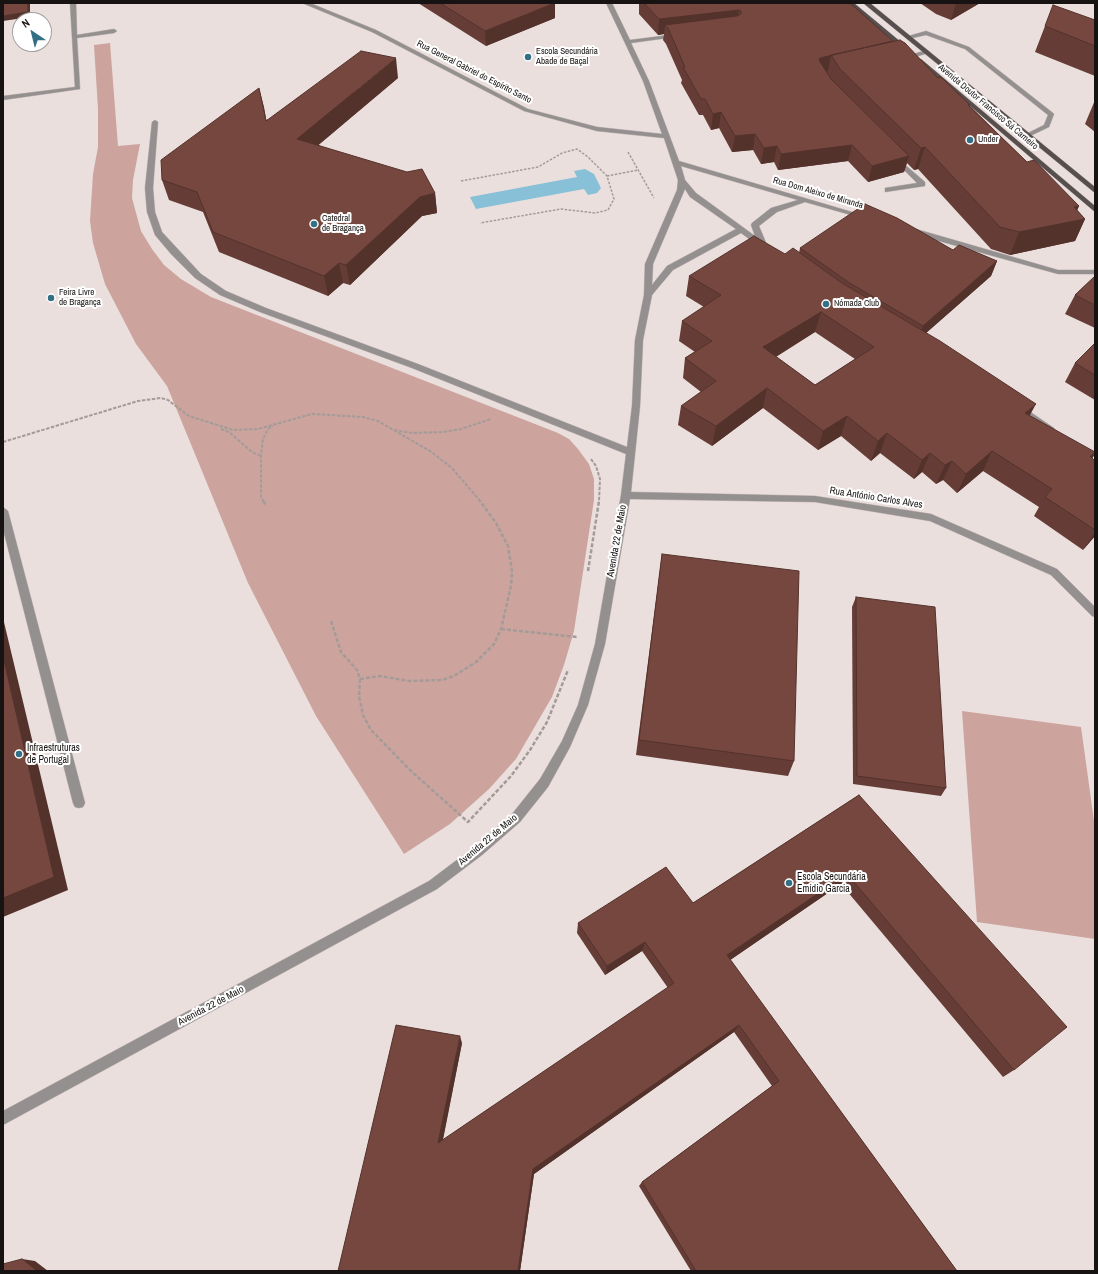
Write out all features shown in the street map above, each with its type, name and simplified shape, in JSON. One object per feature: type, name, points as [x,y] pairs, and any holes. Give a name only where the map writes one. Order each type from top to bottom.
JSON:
[{"type":"main road","name":"Avenida Doutor Francisco Sá Carneiro","points":[[850,3],[1095,210]]},
{"type":"main road","name":"Avenida Doutor Francisco Sá Carneiro","points":[[866,3],[927,52],[1026,136],[1095,191]]},
{"type":"street","points":[[3,98],[78,88],[73,3]]},
{"type":"street","name":"Rua General Gabriel do Espírito Santo","points":[[305,3],[374,31],[526,110],[597,128],[666,136]]},
{"type":"street","points":[[609,3],[646,81],[682,180],[693,195],[765,247],[755,225],[774,210],[804,200]]},
{"type":"street","points":[[74,37],[114,31]]},
{"type":"street","points":[[908,37],[926,33],[967,48],[1051,114],[1047,126],[1026,136]]},
{"type":"street","points":[[628,42],[681,35]]},
{"type":"street","points":[[898,59],[927,52]]},
{"type":"street","points":[[155,122],[149,188],[151,212],[158,233],[174,252],[204,280],[223,293],[263,310],[415,366],[630,452]]},
{"type":"street","points":[[888,190],[922,184],[890,152]]},
{"type":"street","name":"Rua Dom Aleixo de Miranda","points":[[676,162],[873,220]]},
{"type":"street","name":"Avenida 22 de Maio","points":[[3,1118],[433,885],[478,851],[516,818],[544,783],[566,744],[584,704],[600,644],[626,495],[636,406],[639,340],[648,295],[649,264],[681,190],[682,180]]},
{"type":"street","points":[[904,228],[1058,272],[1095,272]]},
{"type":"street","points":[[648,295],[670,268],[741,230]]},
{"type":"street","points":[[1015,406],[1036,418],[1059,436]]},
{"type":"street","name":"Rua António Carlos Alves","points":[[626,495],[815,499],[931,518],[1054,572],[1095,613]]},
{"type":"street","points":[[3,511],[79,803]]},
{"type":"path","points":[[461,181],[538,166],[562,153],[577,149],[588,157],[607,176],[614,199],[608,210],[594,213],[561,209],[480,223]]},
{"type":"path","points":[[607,176],[638,170]]},
{"type":"path","points":[[3,442],[138,401],[154,398],[168,400],[189,416],[229,432],[252,452],[261,456]]},
{"type":"path","points":[[217,427],[233,430],[258,429],[312,414],[363,417],[378,421],[430,451],[452,468],[486,508],[503,535],[508,546],[512,571],[511,586],[501,628],[494,644],[485,654],[476,662],[454,676],[442,680],[409,681],[380,676],[360,679]]},
{"type":"path","points":[[394,430],[412,433],[443,432],[461,429],[492,418]]},
{"type":"path","points":[[266,505],[261,497],[261,456],[263,439],[268,430],[277,423]]},
{"type":"path","points":[[587,453],[596,466],[600,479],[600,494],[587,577]]},
{"type":"path","points":[[330,621],[341,652],[357,670],[360,679],[359,696],[362,715],[371,730],[412,772],[468,822],[512,776],[530,750],[547,722],[570,665]]},
{"type":"path","points":[[501,628],[577,637]]},
{"type":"path","points":[[576,643],[578,631]]},
{"type":"shaded area","points":[[110,43],[118,146],[140,144],[133,180],[132,198],[141,231],[164,265],[181,279],[211,297],[558,433],[569,439],[589,464],[594,479],[594,500],[574,631],[564,665],[552,697],[516,759],[489,789],[450,824],[404,854],[316,716],[248,583],[167,386],[136,344],[105,284],[93,243],[90,221],[93,174],[98,147],[98,109],[94,45]]},
{"type":"shaded area","points":[[962,711],[1081,727],[1095,828],[1095,939],[977,922]]},
{"type":"water","points":[[585,169],[594,174],[601,188],[597,193],[588,195],[584,189],[476,209],[470,197],[577,177],[574,171]]},
{"type":"building","points":[[3,3],[28,3],[28,12],[12,12],[12,15],[3,16]]},
{"type":"building","points":[[440,3],[555,3],[485,31]]},
{"type":"building","points":[[644,3],[850,3],[893,41],[820,58],[819,60],[831,79],[909,156],[872,166],[852,145],[781,154],[777,146],[764,148],[755,134],[735,136],[721,112],[713,114],[705,99],[701,99],[683,67],[685,67],[668,28],[665,25],[737,16],[741,14],[741,11],[659,19]]},
{"type":"building","points":[[1053,5],[1095,20],[1095,46],[1045,26]]},
{"type":"building","points":[[900,40],[905,43],[938,78],[941,77],[1027,162],[1034,160],[1079,206],[1074,207],[1085,219],[1019,232],[1000,227],[925,147],[921,148],[840,69],[831,55]]},
{"type":"building","name":"Catedral de Bragança","points":[[361,51],[396,58],[297,139],[407,172],[422,169],[435,193],[420,197],[346,265],[339,263],[324,276],[213,232],[197,192],[162,180],[161,160],[259,88],[266,121]]},
{"type":"building","points":[[865,204],[897,218],[953,250],[959,245],[997,261],[923,326],[848,282],[800,248]]},
{"type":"building","points":[[754,236],[785,254],[793,248],[842,283],[940,341],[1036,404],[1025,413],[1095,452],[1090,456],[1095,461],[1095,530],[1045,497],[1052,489],[992,451],[966,474],[952,461],[945,465],[930,453],[922,460],[887,433],[878,441],[847,416],[823,431],[767,388],[716,426],[681,406],[716,381],[685,358],[712,341],[682,321],[721,295],[689,276]],"holes":[[[821,312],[874,347],[815,385],[763,347]]]},
{"type":"building","points":[[1095,276],[1095,305],[1075,295]]},
{"type":"building","points":[[1095,343],[1095,375],[1075,363]]},
{"type":"building","points":[[662,554],[799,571],[794,761],[639,740]]},
{"type":"building","points":[[856,597],[935,607],[946,788],[857,776]]},
{"type":"building","name":"Infraestruturas de Portugal","points":[[3,656],[54,877],[3,898]]},
{"type":"building","points":[[859,795],[1067,1027],[1014,1070],[847,874],[727,955],[957,1271],[696,1271],[642,1182],[779,1081],[739,1025],[533,1169],[518,1271],[338,1271],[396,1025],[460,1036],[438,1143],[674,983],[645,942],[607,966],[578,923],[666,867],[693,903]]},
{"type":"building","points":[[22,1259],[36,1271],[3,1271],[3,1264]]},
{"type":"place","name":"Escola Secundária Abade de Baçal","points":[[528,57]]},
{"type":"place","name":"Under","points":[[970,140]]},
{"type":"place","name":"Catedral de Bragança","points":[[314,224]]},
{"type":"place","name":"Feira Livre de Bragança","points":[[51,298]]},
{"type":"place","name":"Nómada Club","points":[[826,304]]},
{"type":"place","name":"Infraestruturas de Portugal","points":[[19,754]]},
{"type":"place","name":"Escola Secundária Emídio Garcia","points":[[789,883]]}]
